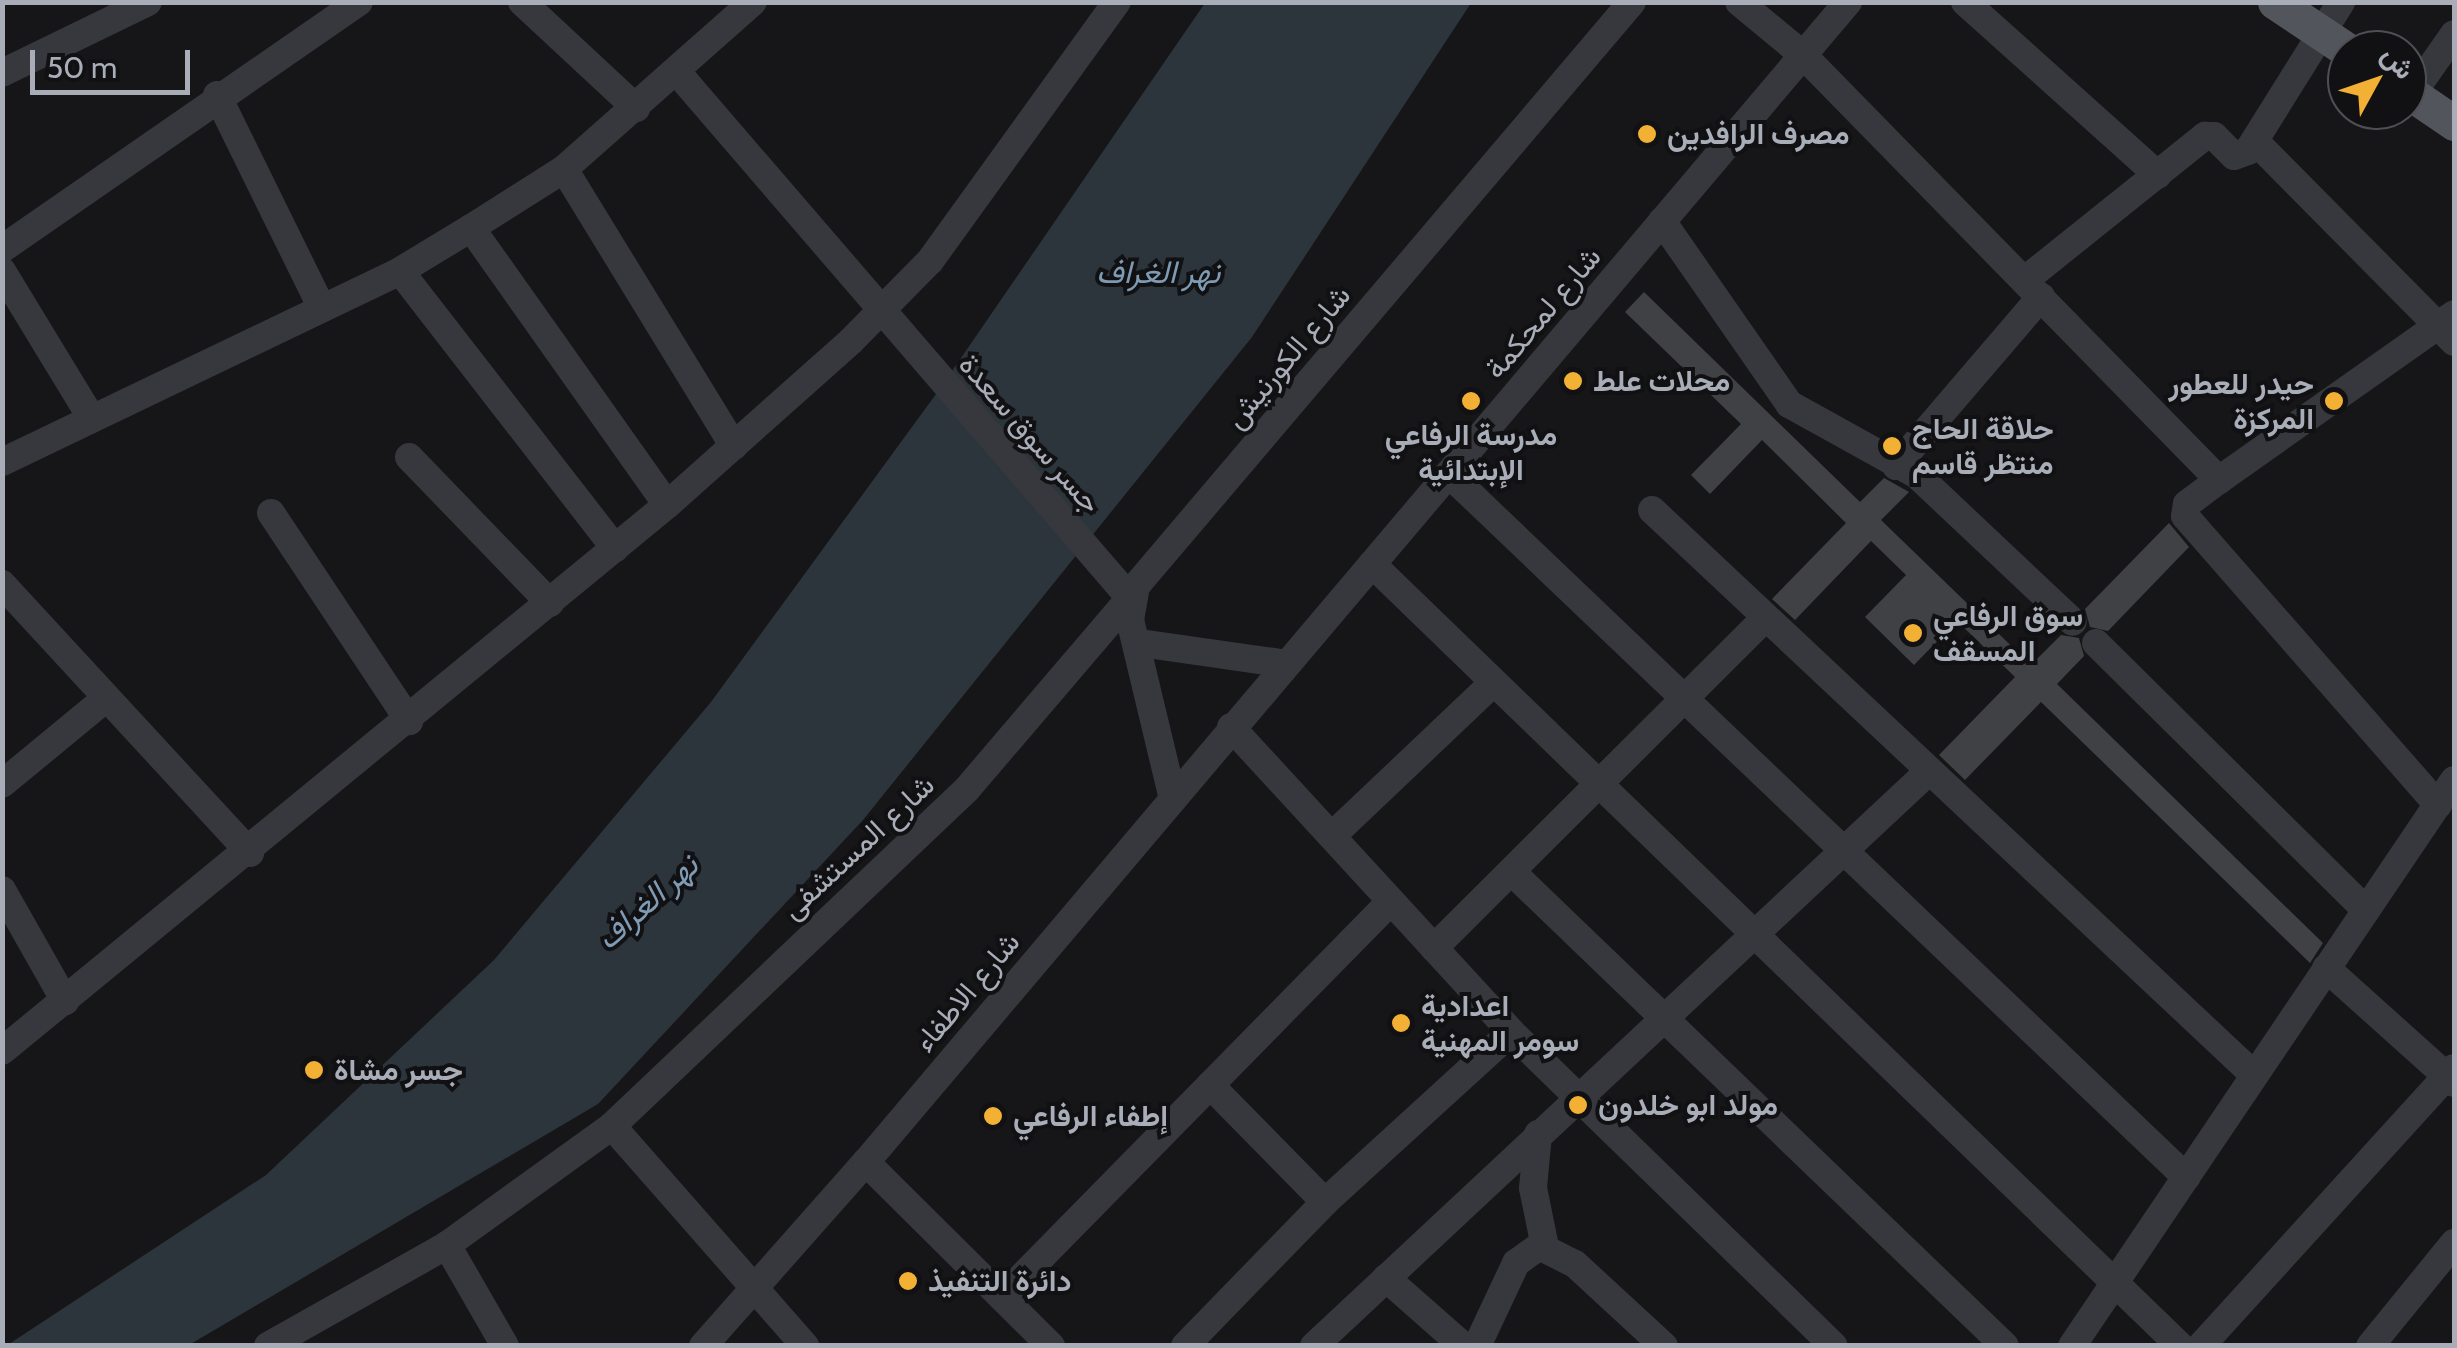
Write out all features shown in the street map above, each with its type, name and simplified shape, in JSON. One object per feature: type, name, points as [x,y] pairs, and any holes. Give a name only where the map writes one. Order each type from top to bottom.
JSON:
[{"type":"main road","points":[[2275,2],[2327,37]]},
{"type":"main road","points":[[2427,104],[2454,122]]},
{"type":"street","points":[[2,73],[148,2]]},
{"type":"street","points":[[522,2],[636,108]]},
{"type":"street","points":[[2,462],[400,271],[471,228],[564,170],[753,2]]},
{"type":"street","points":[[5,1044],[66,1001],[250,853],[668,505],[880,310],[930,261],[1117,2]]},
{"type":"street","name":"شارع الكورنيش","points":[[1130,598],[1632,2]]},
{"type":"street","points":[[1739,2],[1803,56],[2219,480]]},
{"type":"street","name":"شارع لمحكمة","points":[[1286,664],[1848,2]]},
{"type":"street","points":[[1965,2],[2158,175]]},
{"type":"street","points":[[2337,30],[2341,2]]},
{"type":"street","points":[[2,249],[352,4]]},
{"type":"street","points":[[2427,70],[2454,34]]},
{"type":"street","points":[[1896,466],[2033,288],[2205,136],[2214,136],[2234,156],[2257,143],[2327,52]]},
{"type":"street","name":"جسر سوق سعدة","points":[[676,72],[1130,598]]},
{"type":"street","points":[[217,95],[322,308]]},
{"type":"street","points":[[2257,143],[2450,328],[2187,504],[2189,528],[2438,805]]},
{"type":"street","points":[[564,170],[734,446]]},
{"type":"street","points":[[1662,222],[1788,404],[1917,474],[2073,622]]},
{"type":"street","points":[[471,228],[668,505]]},
{"type":"street","points":[[2,271],[92,419]]},
{"type":"street","points":[[400,271],[615,548]]},
{"type":"street","points":[[409,457],[550,603]]},
{"type":"street","points":[[1449,474],[2186,1177]]},
{"type":"street","points":[[1652,510],[2254,1075]]},
{"type":"street","points":[[272,514],[408,721]]},
{"type":"street","points":[[1372,564],[1748,934],[2180,1346]]},
{"type":"street","points":[[2,584],[250,853]]},
{"type":"street","points":[[1130,598],[1173,799]]},
{"type":"street","name":"شارع المستشفى","points":[[268,1346],[447,1245],[612,1126],[967,789],[1130,598]]},
{"type":"street","points":[[1434,948],[1601,789],[1766,618]]},
{"type":"street","points":[[1140,643],[1286,664]]},
{"type":"street","points":[[2096,644],[2366,910]]},
{"type":"street","name":"شارع الاطفاء","points":[[866,1162],[1286,664]]},
{"type":"street","points":[[1334,833],[1493,683]]},
{"type":"street","points":[[2,784],[105,699]]},
{"type":"street","points":[[1231,727],[1334,833],[1511,1032],[1834,1346]]},
{"type":"street","points":[[1314,1346],[1748,934],[1844,853],[1928,772]]},
{"type":"street","points":[[2072,1346],[2454,780]]},
{"type":"street","points":[[1513,873],[1665,1014],[2005,1346]]},
{"type":"street","points":[[2,890],[66,1001]]},
{"type":"street","points":[[1002,1297],[1391,901]]},
{"type":"street","points":[[2201,1346],[2452,1076],[2326,968]]},
{"type":"street","points":[[1185,1346],[1325,1202],[1511,1032]]},
{"type":"street","points":[[1210,1085],[1325,1202]]},
{"type":"street","points":[[612,1126],[752,1292],[805,1346]]},
{"type":"street","points":[[1538,1134],[1533,1188],[1544,1247]]},
{"type":"street","points":[[702,1346],[866,1162],[1051,1346]]},
{"type":"street","points":[[2370,1346],[2454,1243]]},
{"type":"street","points":[[447,1245],[505,1346]]},
{"type":"street","points":[[1477,1346],[1516,1263],[1524,1252],[1544,1247],[1588,1275],[1664,1346]]},
{"type":"street","points":[[1386,1278],[1462,1346]]},
{"type":"water","name":"نهر الغراف","points":[[1205,3],[1471,3],[1252,337],[863,820],[598,1104],[189,1345],[6,1346],[266,1175],[494,960],[711,702],[939,390]]},
{"type":"building","name":"سوق الرفاعي المسقف","points":[[1644,292],[1860,502],[1884,478],[1909,492],[1881,520],[2031,665],[2061,635],[2079,638],[2084,656],[2057,684],[2323,943],[2310,963],[2041,702],[1965,780],[1939,755],[2015,677],[1957,621],[1914,665],[1865,617],[1906,575],[1871,541],[1795,620],[1772,599],[1846,523],[1762,440],[1710,494],[1691,475],[1741,424],[1625,312]]},
{"type":"building","points":[[2169,523],[2189,547],[2108,631],[2090,627],[2085,609]]},
{"type":"place","name":"مصرف الرافدين","points":[[1647,134]]},
{"type":"place","name":"محلات علط","points":[[1573,381]]},
{"type":"place","name":"مدرسة الرفاعي الإبتدائية","points":[[1471,401]]},
{"type":"place","name":"حيدر للعطور المركزة","points":[[2334,401]]},
{"type":"place","name":"حلاقة الحاج منتظر قاسم","points":[[1892,446]]},
{"type":"place","name":"سوق الرفاعي المسقف","points":[[1913,633]]},
{"type":"place","name":"اعدادية سومر المهنية","points":[[1401,1023]]},
{"type":"place","name":"جسر مشاة","points":[[314,1070]]},
{"type":"place","name":"مولد ابو خلدون","points":[[1578,1105]]},
{"type":"place","name":"إطفاء الرفاعي","points":[[993,1116]]},
{"type":"place","name":"دائرة التنفيذ","points":[[908,1281]]}]
